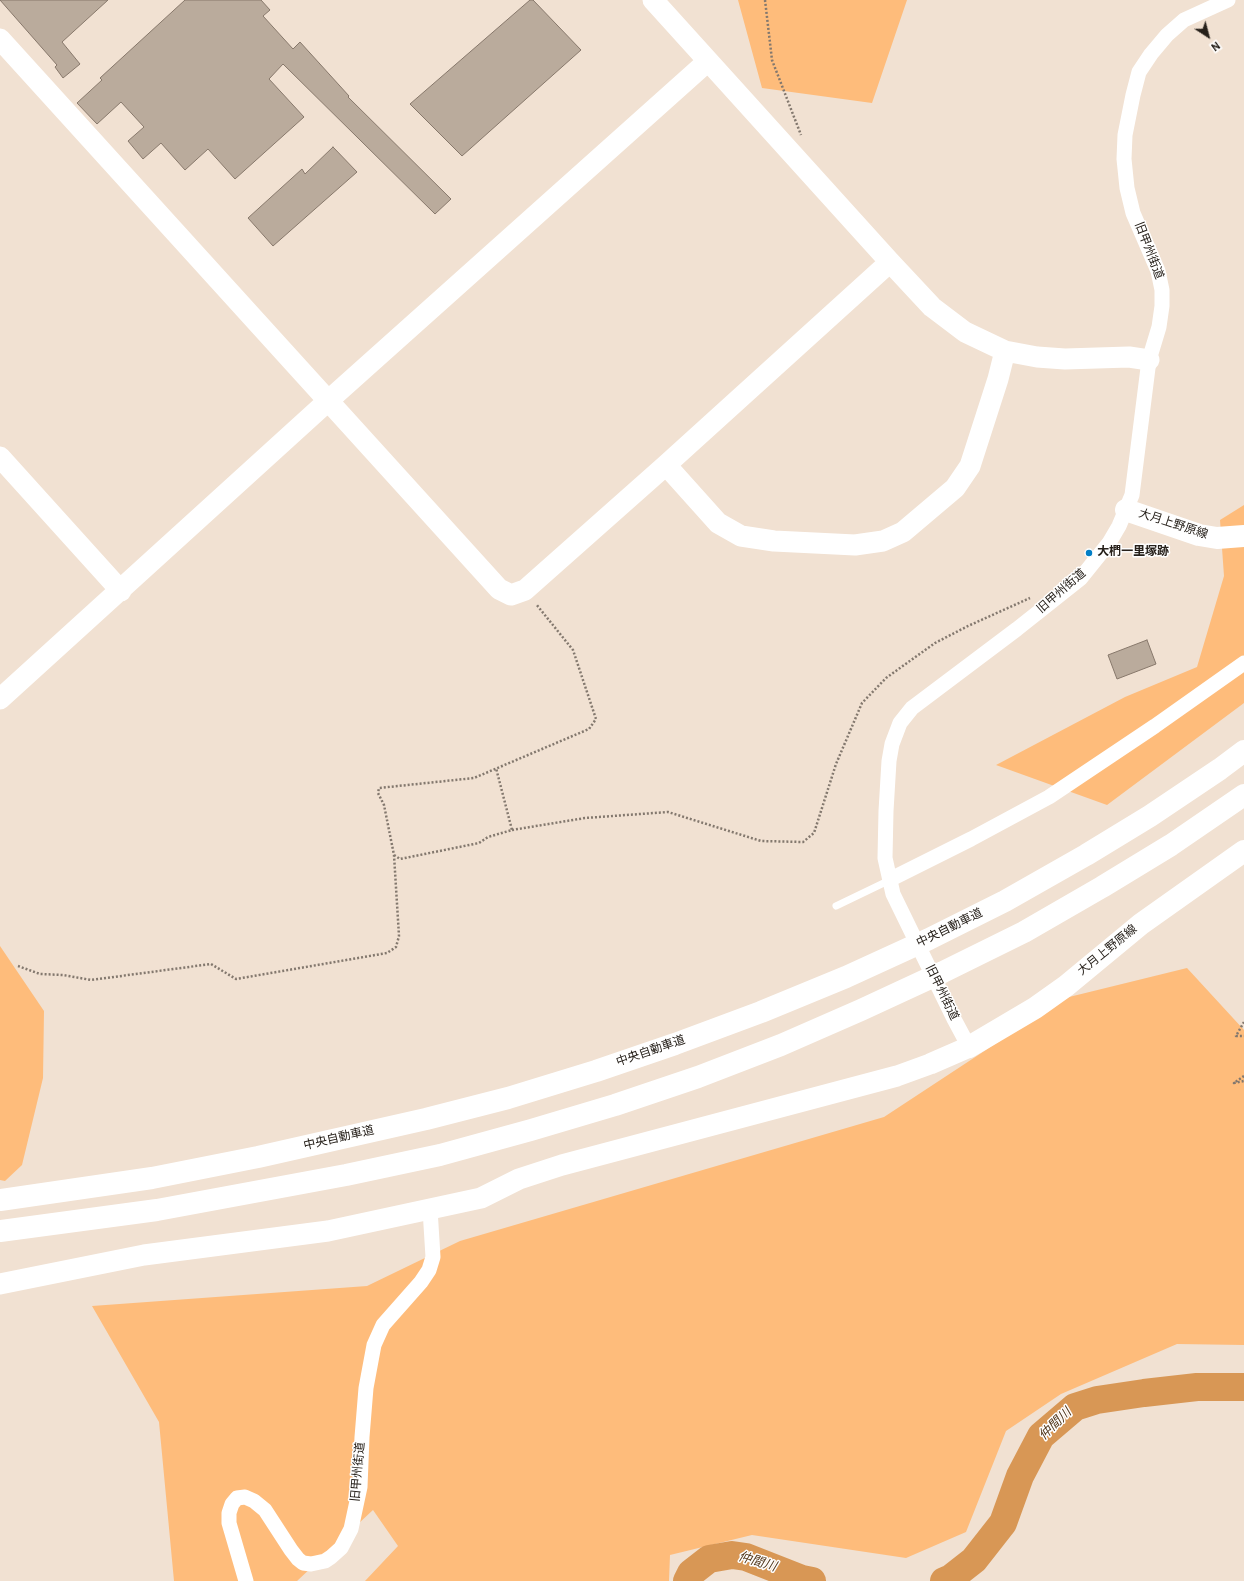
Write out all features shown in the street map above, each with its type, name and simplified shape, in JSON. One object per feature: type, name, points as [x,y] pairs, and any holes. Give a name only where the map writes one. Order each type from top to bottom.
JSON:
[{"type":"main road","name":"大月上野原線","points":[[1126,510],[1199,535],[1218,538],[1244,536]]},
{"type":"main road","name":"中央自動車道","points":[[0,1200],[152,1178],[258,1157],[419,1121],[508,1098],[596,1071],[675,1044],[761,1012],[846,977],[929,939],[1005,901],[1086,855],[1150,816],[1244,751]]},
{"type":"main road","points":[[0,1231],[157,1210],[346,1175],[432,1156],[531,1130],[615,1105],[698,1077],[861,1010],[1024,932],[1109,883],[1244,795]]},
{"type":"main road","name":"大月上野原線","points":[[969,1047],[1000,1030],[1041,1004],[1066,986],[1142,924],[1244,851]]},
{"type":"street","points":[[653,0],[890,262],[932,307],[947,320],[965,332],[1006,350],[1037,357],[1065,359],[1129,357],[1149,360]]},
{"type":"street","name":"旧甲州街道","points":[[969,1047],[954,1019],[892,887],[885,858],[886,811],[892,744],[900,722],[912,708],[1058,598],[1080,579],[1097,559],[1120,526],[1132,496],[1149,360],[1159,327],[1162,306],[1162,290],[1158,271],[1133,213],[1127,188],[1124,159],[1125,135],[1133,95],[1139,72],[1151,54],[1167,35],[1184,20],[1228,0]]},
{"type":"street","points":[[0,38],[499,589],[511,595],[525,590],[666,465],[890,262]]},
{"type":"street","points":[[0,699],[329,400],[708,61]]},
{"type":"street","points":[[666,465],[718,523],[741,536],[774,542],[848,544],[883,541],[903,532],[955,488],[970,466],[998,380],[1006,350]]},
{"type":"street","points":[[0,457],[121,590]]},
{"type":"street","points":[[892,887],[971,839],[1049,797],[1155,726],[1244,663]]},
{"type":"street","points":[[0,1284],[144,1256],[328,1231],[480,1198],[519,1179],[562,1165],[897,1076],[969,1047]]},
{"type":"street","name":"旧甲州街道","points":[[246,1581],[229,1523],[229,1513],[232,1504],[237,1498],[245,1497],[250,1499],[265,1510],[291,1550],[303,1563],[312,1564],[324,1561],[331,1557],[341,1548],[351,1529],[360,1487],[366,1388],[374,1345],[383,1325],[411,1294],[429,1270],[433,1257],[430,1209]]},
{"type":"lane","points":[[836,906],[892,887]]},
{"type":"path","points":[[765,0],[772,60],[803,139]]},
{"type":"path","points":[[18,966],[40,974],[63,975],[91,980],[211,964],[236,979],[387,953],[396,947],[399,936],[394,855],[384,805],[378,793],[379,788],[474,778],[589,728],[596,719],[573,650],[525,590]]},
{"type":"path","points":[[394,855],[400,859],[479,843],[488,837],[512,830],[585,818],[668,812],[761,841],[803,842],[814,833],[836,764],[862,703],[886,678],[935,643],[968,626],[1034,596],[1058,598]]},
{"type":"path","points":[[496,768],[512,830]]},
{"type":"path","points":[[1244,1022],[1236,1036],[1244,1036]]},
{"type":"path","points":[[1244,1076],[1234,1083],[1244,1082]]},
{"type":"shaded area","points":[[738,0],[907,0],[872,103],[762,88]]},
{"type":"shaded area","points":[[1244,505],[1244,703],[1107,805],[996,765],[1125,697],[1197,667],[1224,576],[1220,520]]},
{"type":"shaded area","points":[[0,946],[44,1011],[43,1078],[22,1165],[5,1181],[0,1180]]},
{"type":"shaded area","points":[[1187,968],[1244,1030],[1244,1345],[1177,1344],[1061,1394],[1006,1431],[966,1532],[906,1558],[752,1535],[670,1555],[669,1581],[365,1581],[398,1546],[373,1510],[297,1581],[174,1581],[159,1422],[92,1306],[367,1286],[460,1241],[884,1117],[1065,998]]},
{"type":"building","points":[[0,0],[108,0],[62,42],[80,64],[63,78],[55,67],[57,65]]},
{"type":"building","points":[[185,0],[261,0],[270,10],[263,16],[293,49],[300,42],[349,96],[348,97],[451,199],[435,214],[283,64],[269,79],[304,117],[235,179],[208,149],[185,170],[161,143],[143,159],[128,141],[144,127],[121,102],[97,124],[77,103],[102,80],[100,78]]},
{"type":"building","points":[[530,0],[533,0],[581,50],[462,156],[410,104]]},
{"type":"building","points":[[333,147],[357,172],[273,246],[248,218],[302,169],[305,174]]},
{"type":"building","points":[[1147,640],[1156,664],[1117,679],[1108,655]]},
{"type":"waterway","name":"仲間川","points":[[944,1581],[951,1578],[974,1560],[1003,1523],[1020,1476],[1041,1436],[1075,1407],[1097,1400],[1144,1393],[1197,1387],[1244,1387]]},
{"type":"waterway","name":"仲間川","points":[[687,1581],[691,1573],[709,1559],[732,1555],[746,1557],[802,1579],[812,1581]]},
{"type":"place","name":"大椚一里塚跡","points":[[1089,553]]}]
